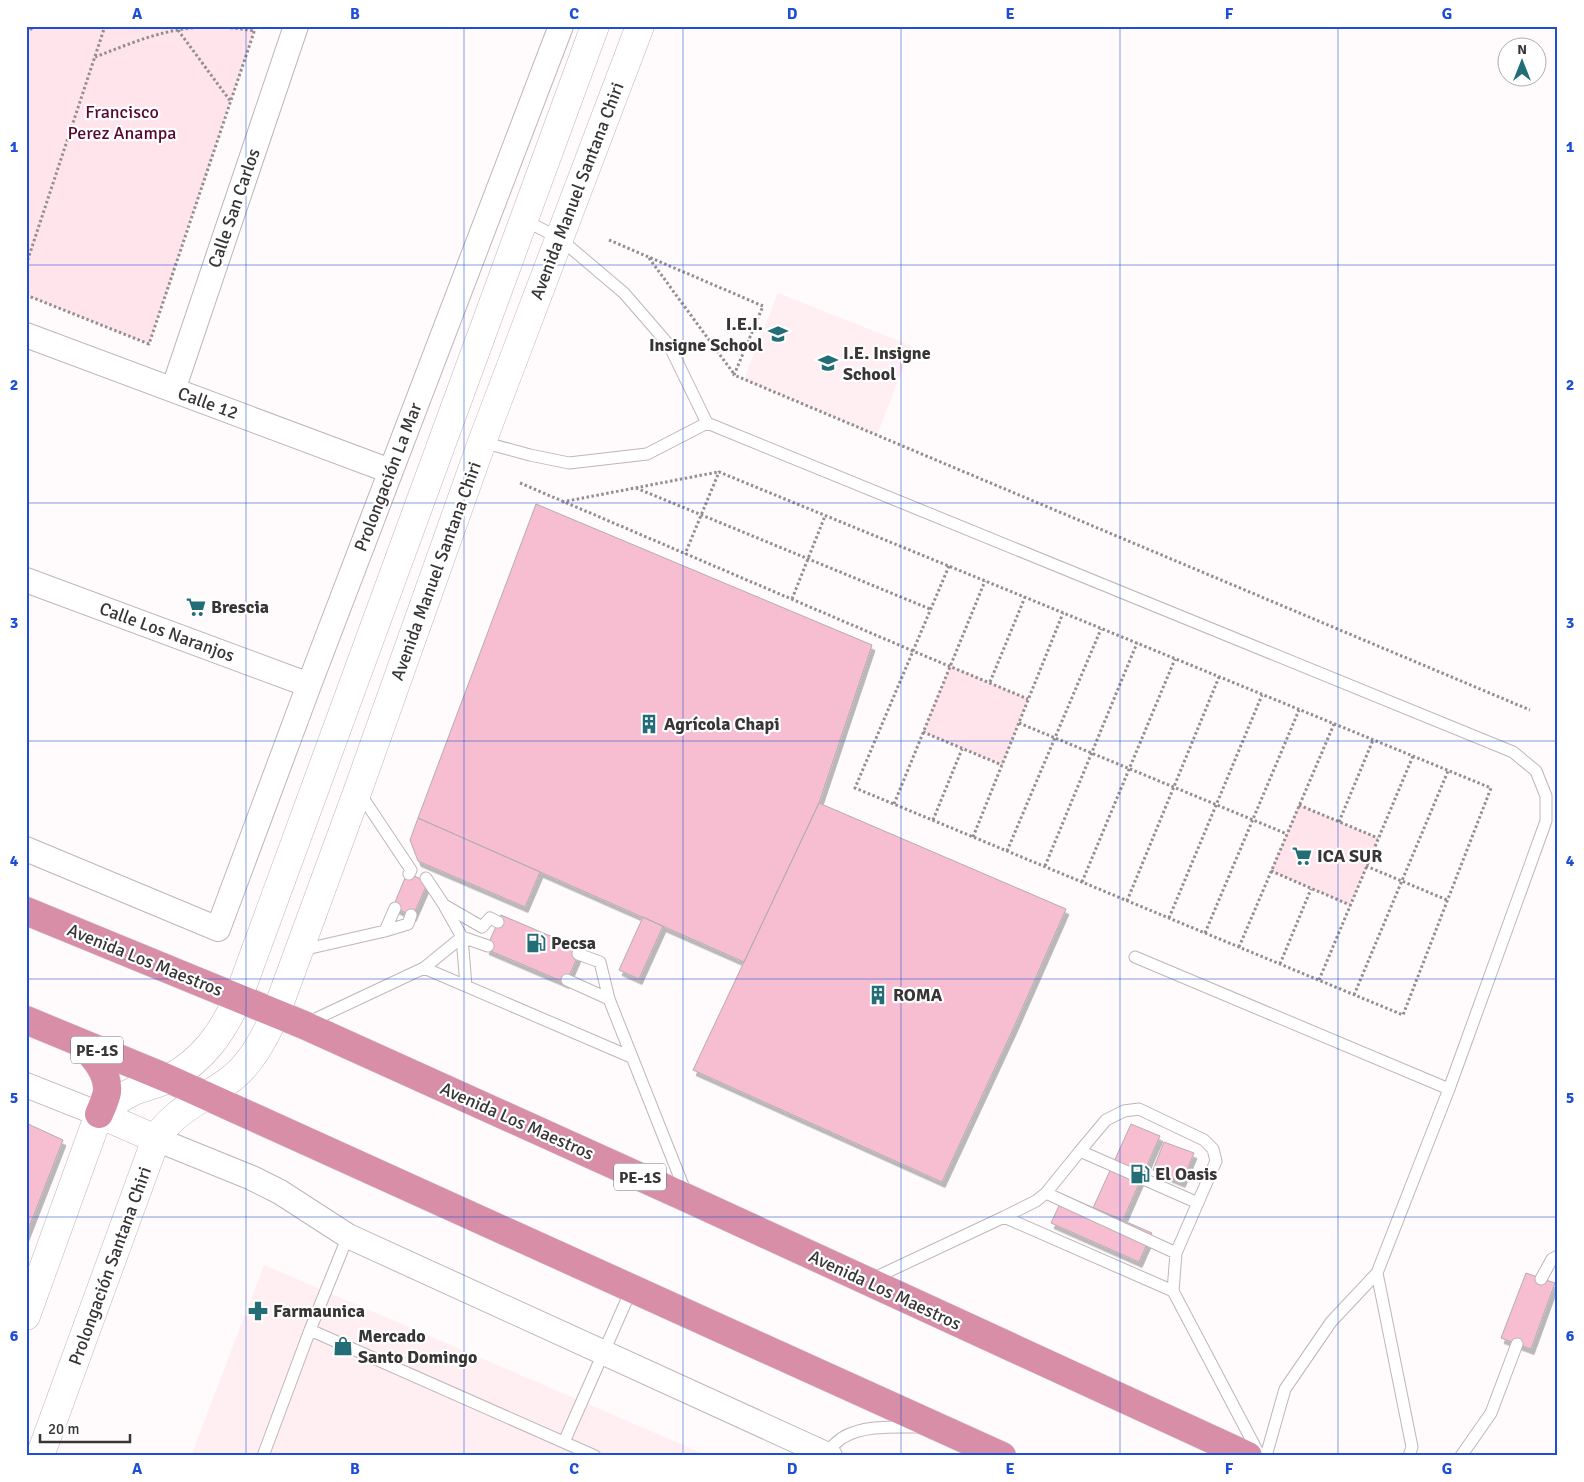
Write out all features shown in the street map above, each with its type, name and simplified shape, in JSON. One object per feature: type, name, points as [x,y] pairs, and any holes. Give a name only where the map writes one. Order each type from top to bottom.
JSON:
[{"type":"highway","name":"Avenida Los Maestros","points":[[26,911],[304,1025],[689,1199],[1248,1456]]},
{"type":"highway","name":"PE-1S","points":[[26,1020],[168,1079],[1002,1456]]},
{"type":"highway","points":[[81,1043],[96,1060],[107,1080],[107,1093],[99,1114]]},
{"type":"street","name":"Calle San Carlos","points":[[173,390],[296,26]]},
{"type":"street","name":"Prolongación La Mar","points":[[26,850],[218,929],[390,471],[561,26]]},
{"type":"street","points":[[26,1316],[99,1114],[114,1102],[134,1091],[168,1079],[191,1064],[211,1045],[227,1023],[238,998],[595,26]]},
{"type":"street","name":"Avenida Manuel Santana Chiri","points":[[206,1096],[229,1081],[249,1061],[264,1039],[276,1014],[482,442],[640,26]]},
{"type":"street","name":"Calle 12","points":[[26,335],[390,471]]},
{"type":"street","name":"Calle Los Naranjos","points":[[26,580],[309,685]]},
{"type":"street","points":[[26,1085],[252,1178],[280,1192],[348,1236],[826,1455]]},
{"type":"street","name":"Prolongación Santana Chiri","points":[[40,1456],[156,1138],[164,1126],[188,1106],[206,1096]]},
{"type":"lane","points":[[524,220],[560,238],[624,293],[669,345],[707,423],[1513,752],[1536,771],[1546,796],[1546,821],[1449,1089],[1377,1272],[1331,1322],[1284,1389],[1266,1456]]},
{"type":"lane","points":[[482,442],[530,456],[569,463],[647,454],[707,423]]},
{"type":"lane","points":[[358,790],[410,872],[426,880],[444,905],[462,937],[466,986]]},
{"type":"lane","points":[[444,905],[482,927]]},
{"type":"lane","points":[[385,931],[395,908]]},
{"type":"lane","points":[[300,951],[408,924],[411,915]]},
{"type":"lane","points":[[304,1025],[424,968],[462,937],[482,927],[490,918],[498,922]]},
{"type":"lane","points":[[462,937],[488,946]]},
{"type":"lane","points":[[578,954],[600,962],[609,999],[689,1199]]},
{"type":"lane","points":[[1135,957],[1449,1089]]},
{"type":"lane","points":[[424,968],[632,1057]]},
{"type":"lane","points":[[567,980],[609,999]]},
{"type":"lane","points":[[866,1282],[1036,1201],[1046,1193],[1106,1120],[1124,1111],[1139,1109],[1204,1140],[1213,1149],[1216,1161],[1176,1253],[1173,1292],[1260,1456]]},
{"type":"lane","points":[[1080,1152],[1198,1203]]},
{"type":"lane","points":[[1046,1193],[1176,1253]]},
{"type":"lane","points":[[1004,1217],[1173,1292]]},
{"type":"lane","points":[[263,1456],[310,1330],[348,1236]]},
{"type":"lane","points":[[1541,1278],[1552,1259],[1558,1256]]},
{"type":"lane","points":[[1377,1272],[1412,1447],[1408,1456]]},
{"type":"lane","points":[[564,1442],[632,1288]]},
{"type":"lane","points":[[310,1330],[595,1456]]},
{"type":"lane","points":[[1461,1456],[1491,1412],[1518,1344]]},
{"type":"lane","points":[[826,1455],[842,1438],[857,1432],[877,1428],[900,1427],[944,1429]]},
{"type":"path","points":[[26,32],[35,26]]},
{"type":"path","points":[[26,265],[105,26]]},
{"type":"path","points":[[26,295],[149,344],[255,28],[176,28],[95,57]]},
{"type":"path","points":[[176,28],[231,102]]},
{"type":"path","points":[[609,240],[763,306],[734,375]]},
{"type":"path","points":[[648,257],[734,375],[1530,710]]},
{"type":"path","points":[[685,554],[719,472]]},
{"type":"path","points":[[562,502],[719,472],[1491,788],[1403,1015],[855,788],[948,566]]},
{"type":"path","points":[[520,483],[1028,699]]},
{"type":"path","points":[[636,488],[930,609]]},
{"type":"path","points":[[792,600],[826,516]]},
{"type":"path","points":[[894,804],[986,581]]},
{"type":"path","points":[[990,683],[1025,598]]},
{"type":"path","points":[[973,837],[1063,613]]},
{"type":"path","points":[[1007,851],[1101,629]]},
{"type":"path","points":[[1045,866],[1137,643]]},
{"type":"path","points":[[1082,882],[1175,659]]},
{"type":"path","points":[[1128,901],[1219,677]]},
{"type":"path","points":[[1169,918],[1262,695]]},
{"type":"path","points":[[1205,933],[1299,710]]},
{"type":"path","points":[[1018,723],[1287,834]]},
{"type":"path","points":[[1239,947],[1334,724]]},
{"type":"path","points":[[923,732],[1002,765]]},
{"type":"path","points":[[1339,822],[1373,740]]},
{"type":"path","points":[[933,820],[962,749]]},
{"type":"path","points":[[1319,980],[1413,756]]},
{"type":"path","points":[[1354,994],[1448,771]]},
{"type":"path","points":[[1299,805],[1378,838]]},
{"type":"path","points":[[1366,866],[1448,900]]},
{"type":"path","points":[[1271,872],[1350,905]]},
{"type":"path","points":[[1280,964],[1311,889]]},
{"type":"shaded area","name":"I.E. Insigne School","points":[[778,293],[912,346],[877,435],[744,379]]},
{"type":"shaded area","name":"Mercado Santo Domingo","points":[[264,1265],[709,1456],[191,1456]]},
{"type":"green space","name":"Francisco Perez Anampa","points":[[26,26],[256,26],[149,344],[26,295]]},
{"type":"green space","points":[[950,666],[1028,699],[1002,765],[923,732]]},
{"type":"green space","points":[[1299,805],[1378,838],[1350,905],[1271,871]]},
{"type":"building","name":"Agrícola Chapi","points":[[536,504],[872,645],[819,803],[744,962],[418,818]]},
{"type":"building","name":"ROMA","points":[[819,803],[1066,909],[942,1182],[693,1070]]},
{"type":"building","points":[[418,818],[540,872],[525,907],[418,861],[410,840]]},
{"type":"building","points":[[407,873],[428,882],[413,916],[393,907]]},
{"type":"building","points":[[501,915],[581,949],[566,983],[486,949]]},
{"type":"building","points":[[643,917],[663,926],[639,979],[619,970]]},
{"type":"building","points":[[26,1123],[63,1140],[26,1235]]},
{"type":"building","points":[[1131,1124],[1160,1136],[1123,1220],[1093,1208]]},
{"type":"building","points":[[1164,1142],[1194,1153],[1182,1182],[1153,1170]]},
{"type":"building","points":[[1064,1195],[1152,1233],[1139,1262],[1051,1223]]},
{"type":"building","points":[[1526,1273],[1555,1283],[1531,1349],[1501,1338]]},
{"type":"place","name":"I.E.I. Insigne School","points":[[778,334]]},
{"type":"place","name":"I.E. Insigne School","points":[[828,363]]},
{"type":"place","name":"Brescia","points":[[196,607]]},
{"type":"place","name":"Agrícola Chapi","points":[[649,724]]},
{"type":"place","name":"ICA SUR","points":[[1302,856]]},
{"type":"place","name":"Pecsa","points":[[536,943]]},
{"type":"place","name":"ROMA","points":[[878,995]]},
{"type":"place","name":"El Oasis","points":[[1140,1174]]},
{"type":"place","name":"Farmaunica","points":[[258,1311]]},
{"type":"place","name":"Mercado Santo Domingo","points":[[343,1346]]}]
